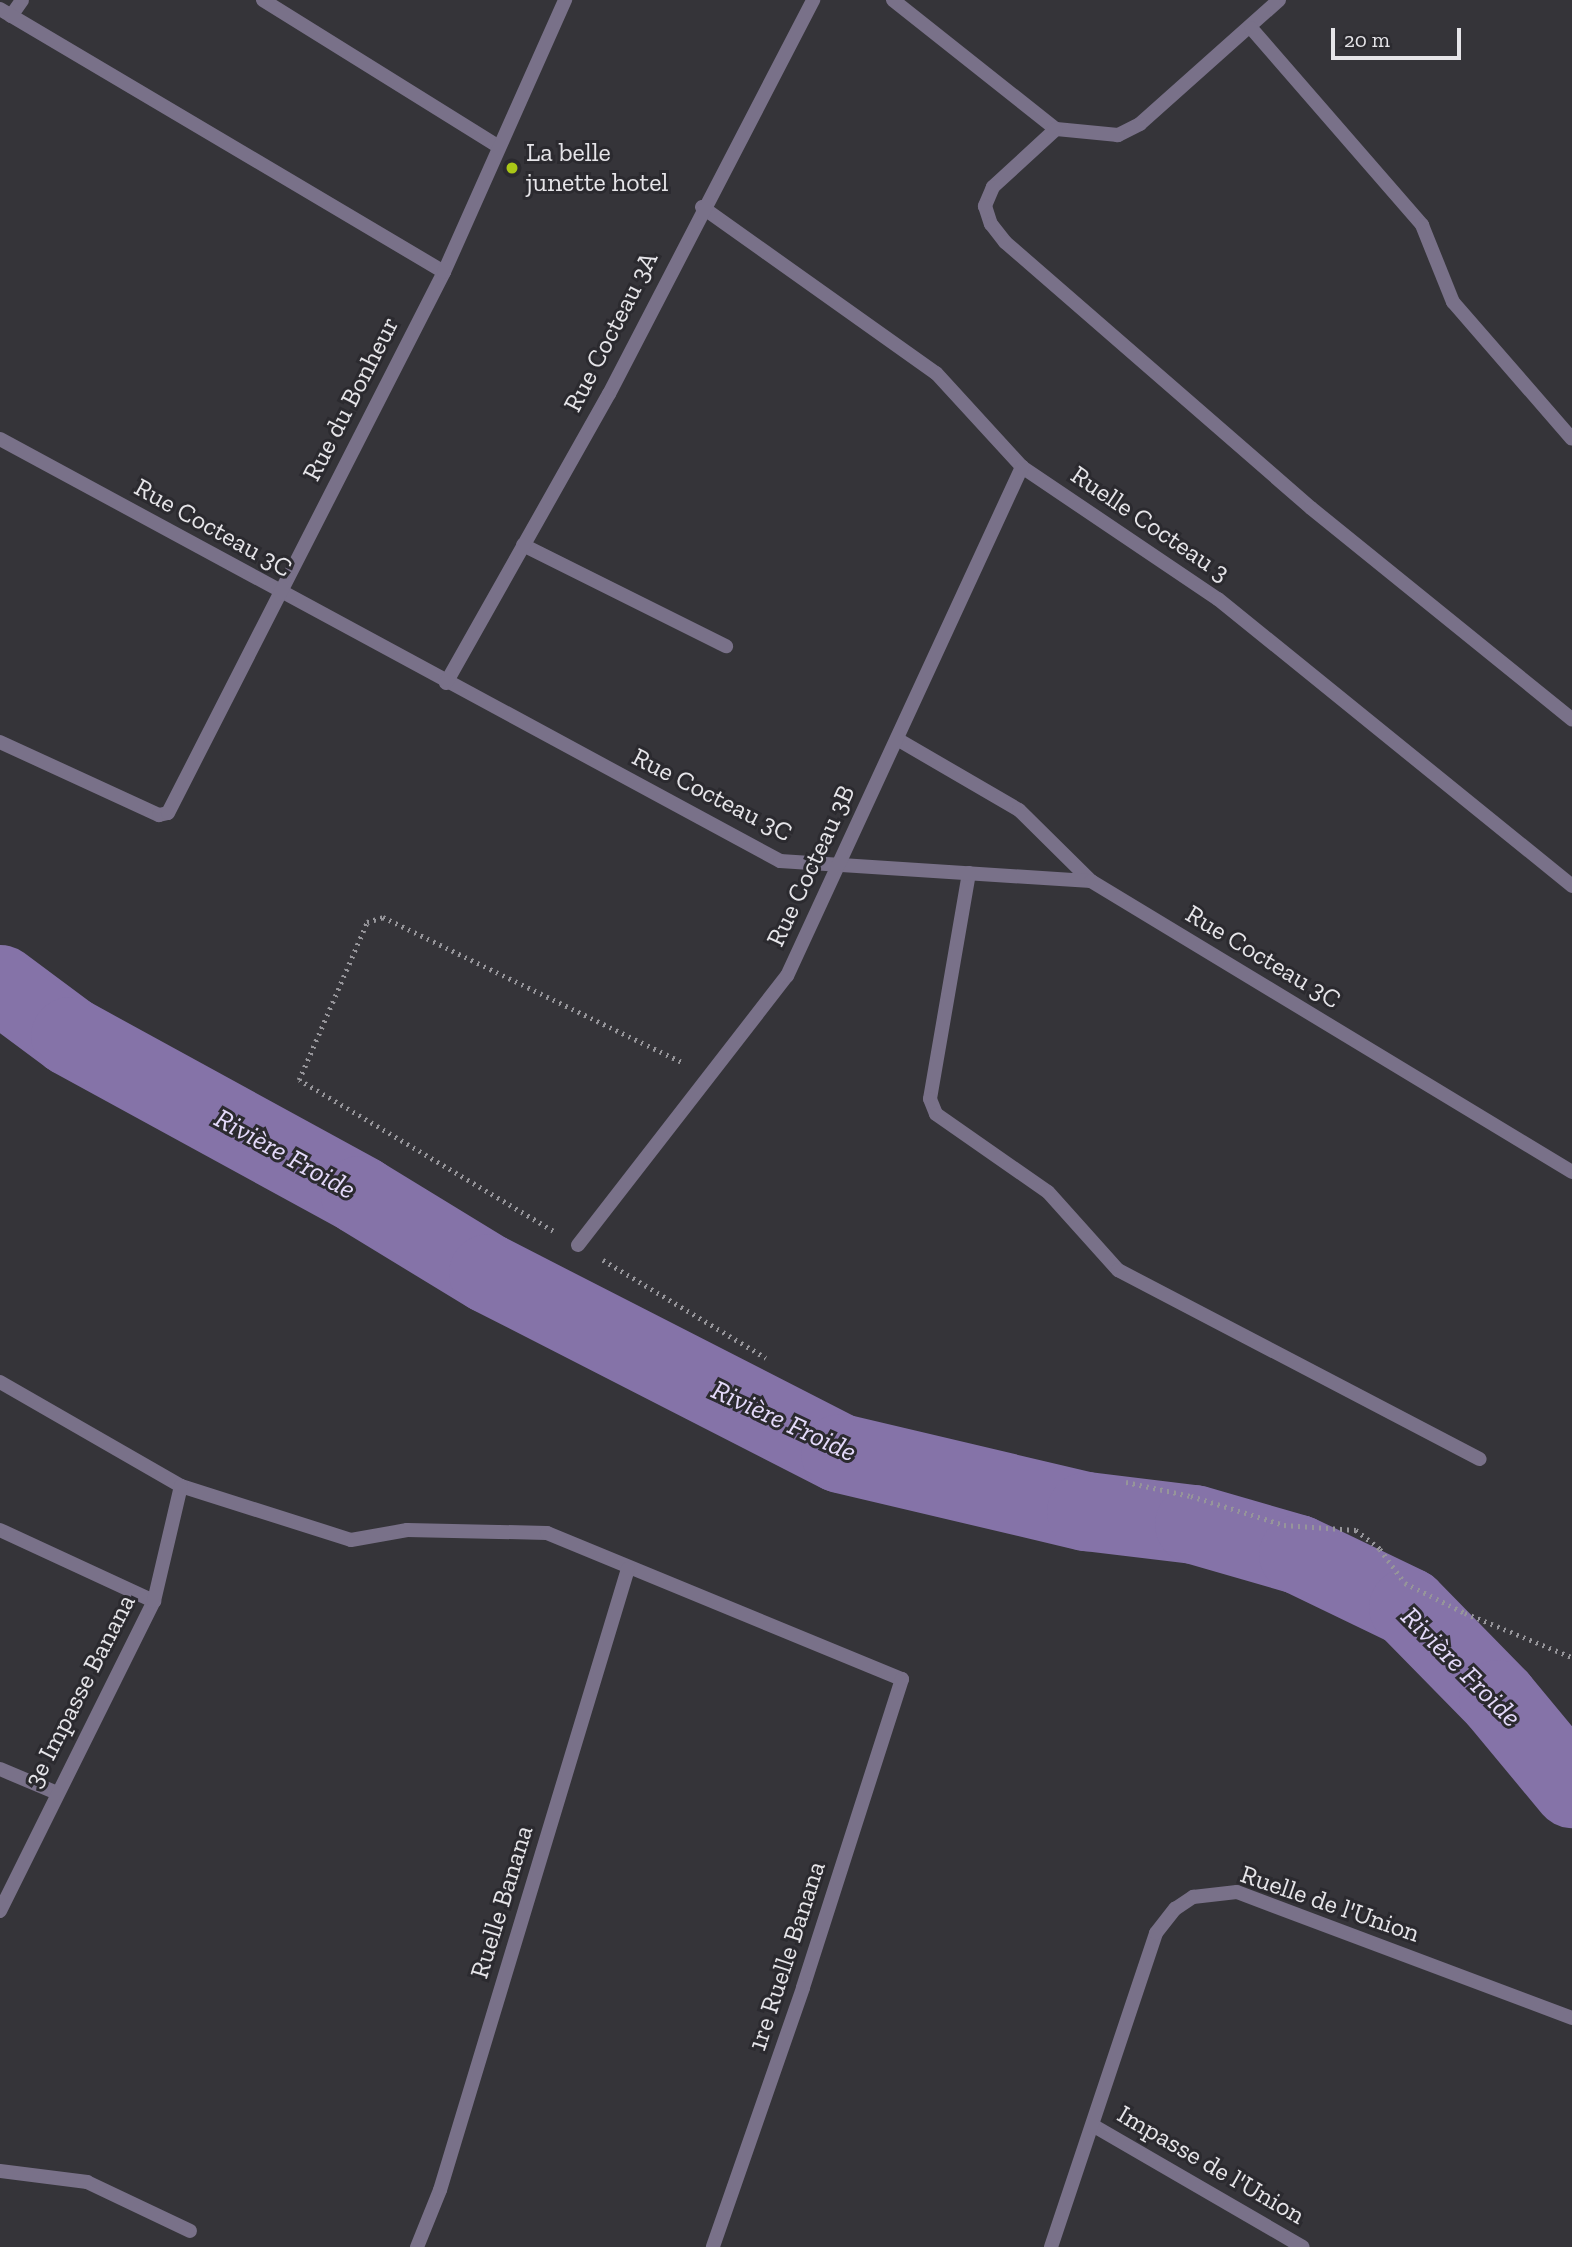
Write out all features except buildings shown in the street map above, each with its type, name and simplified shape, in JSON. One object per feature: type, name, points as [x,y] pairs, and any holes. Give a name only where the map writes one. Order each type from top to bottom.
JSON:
[{"type":"street","points":[[22,0],[6,13],[444,272]]},
{"type":"street","points":[[263,0],[499,147]]},
{"type":"street","name":"Rue du Bonheur","points":[[0,742],[159,815],[168,813],[278,591],[444,272],[565,0]]},
{"type":"street","name":"Rue Cocteau 3A","points":[[446,682],[609,394],[702,207],[813,0]]},
{"type":"street","points":[[893,0],[1056,129],[1118,135],[1140,124],[1251,28],[1279,0]]},
{"type":"street","points":[[1251,28],[1422,225],[1453,302],[1572,439]]},
{"type":"street","points":[[1056,129],[1008,171],[985,206],[991,224],[1015,251],[1311,508],[1572,719]]},
{"type":"street","name":"Ruelle Cocteau 3","points":[[702,207],[936,373],[1022,467],[1218,599],[1572,886]]},
{"type":"street","name":"Rue Cocteau 3C","points":[[0,439],[780,861],[837,868],[1091,881],[1572,1172]]},
{"type":"street","name":"Rue Cocteau 3B","points":[[578,1245],[707,1074],[788,976],[1022,467]]},
{"type":"street","points":[[523,545],[726,646]]},
{"type":"street","points":[[897,739],[1019,810],[1091,881]]},
{"type":"street","points":[[969,873],[930,1099],[936,1114],[1048,1192],[1118,1270],[1480,1459]]},
{"type":"street","points":[[0,1382],[181,1486],[351,1539],[407,1530],[548,1533],[628,1569]]},
{"type":"street","name":"3e Impasse Banana","points":[[0,1911],[154,1601],[181,1486]]},
{"type":"street","points":[[0,1530],[154,1601]]},
{"type":"street","name":"1re Ruelle Banana","points":[[628,1569],[902,1679],[803,1988],[713,2247]]},
{"type":"street","name":"Ruelle Banana","points":[[417,2247],[440,2190],[628,1569]]},
{"type":"street","points":[[0,1769],[57,1793]]},
{"type":"street","name":"Ruelle de l'Union","points":[[1051,2247],[1094,2126],[1156,1933],[1175,1909],[1213,1892],[1237,1892],[1572,2018]]},
{"type":"street","name":"Impasse de l'Union","points":[[1094,2126],[1303,2247]]},
{"type":"street","points":[[0,2171],[87,2182],[190,2231]]},
{"type":"path","points":[[707,1074],[383,917],[368,922],[299,1072],[299,1080],[766,1359]]},
{"type":"path","points":[[1126,1482],[1191,1496],[1284,1524],[1356,1530],[1380,1549],[1405,1583],[1465,1613],[1572,1657]]},
{"type":"waterway","name":"Rivière Froide","points":[[0,984],[70,1036],[360,1195],[488,1273],[840,1453],[1086,1511],[1194,1524],[1298,1554],[1408,1607],[1498,1699],[1572,1788]]},
{"type":"place","name":"La belle junette hotel","points":[[512,168]]}]
